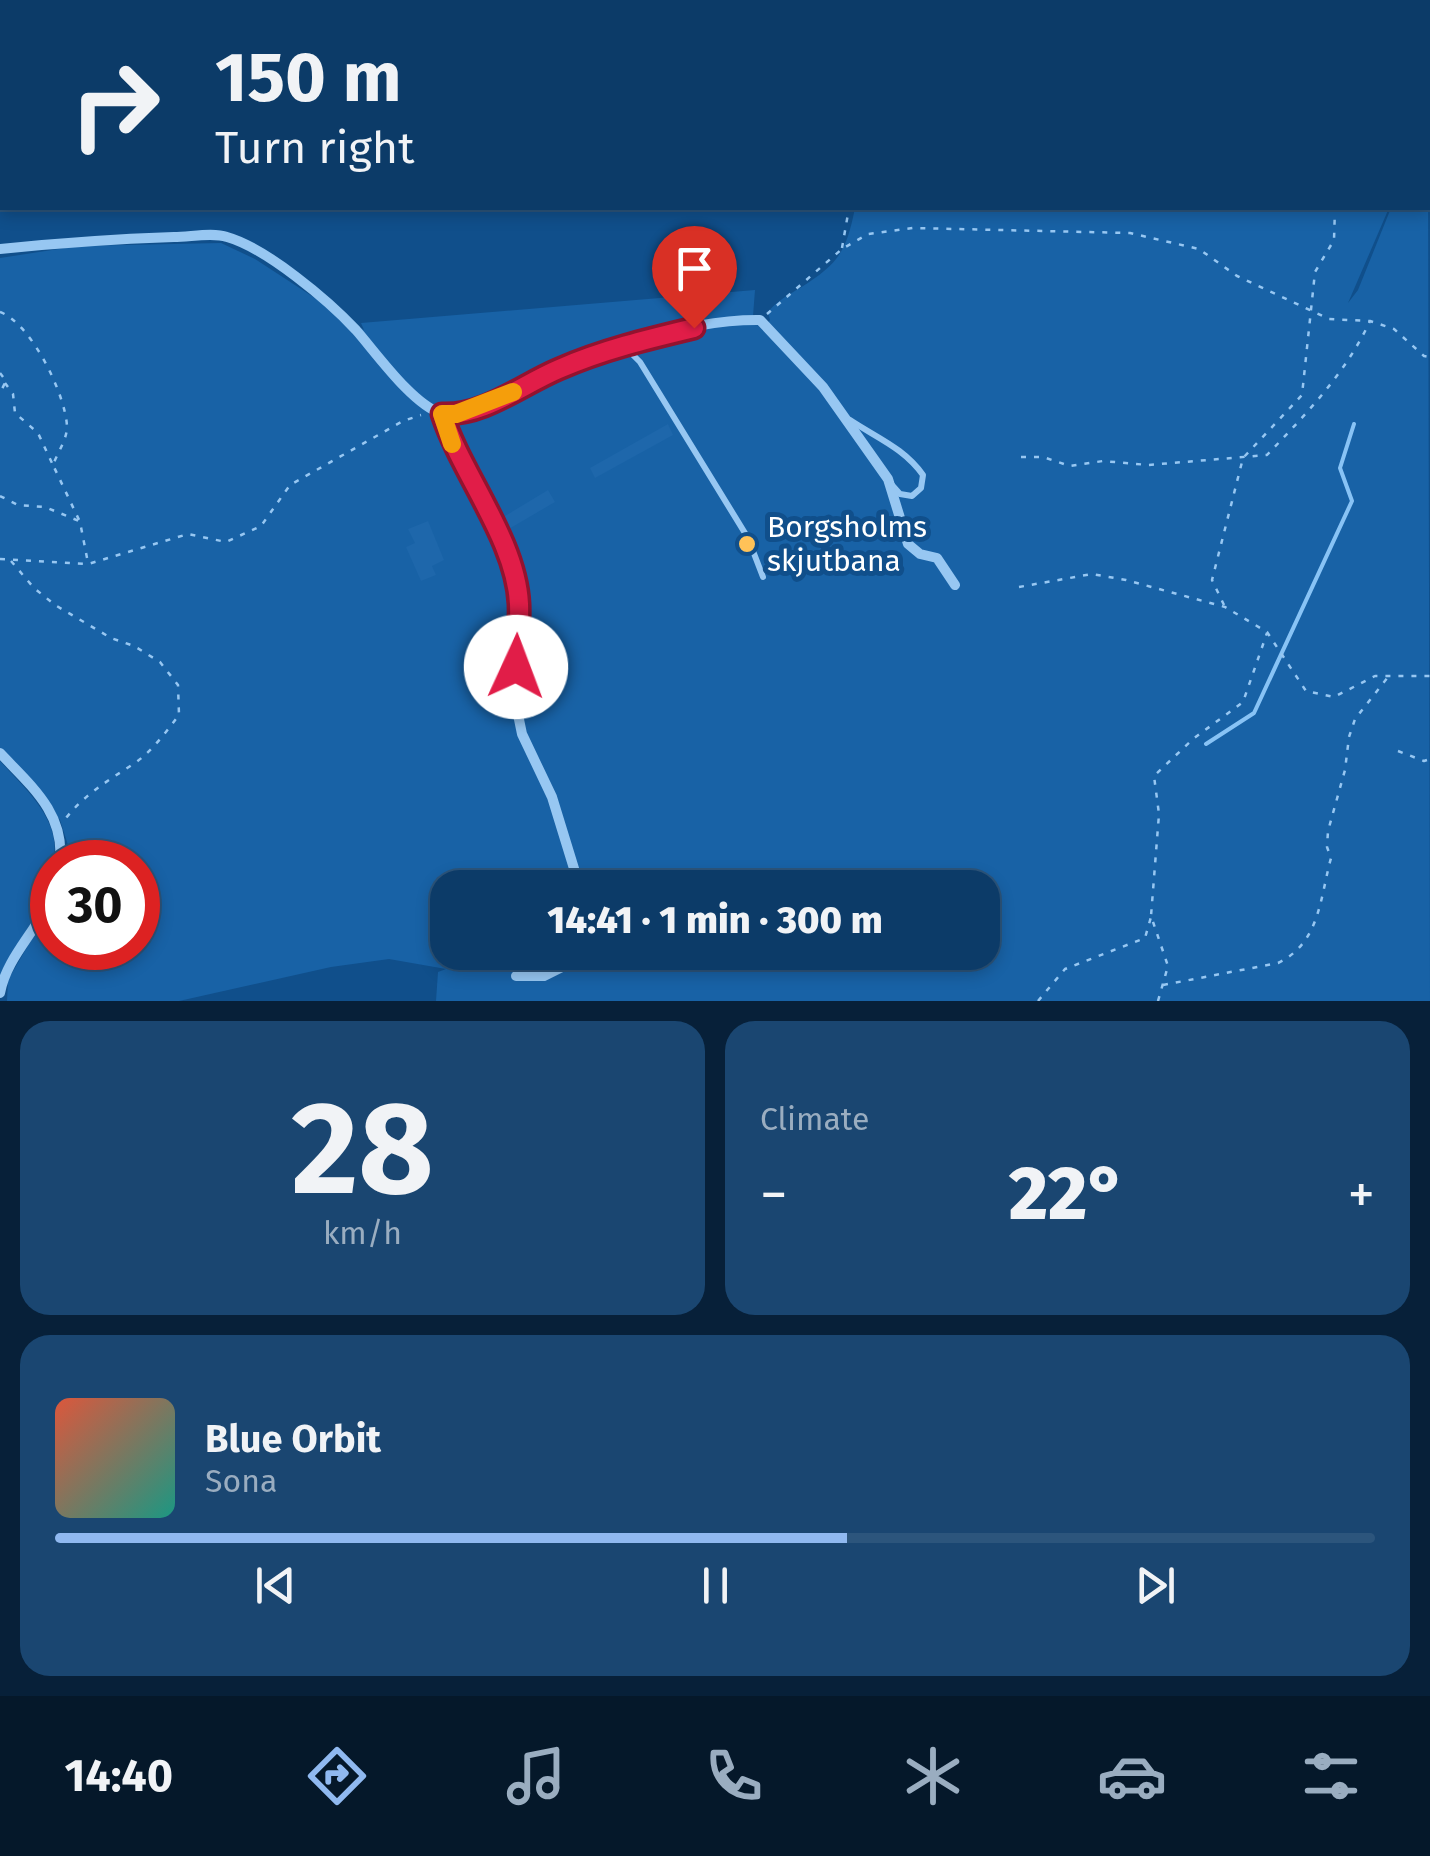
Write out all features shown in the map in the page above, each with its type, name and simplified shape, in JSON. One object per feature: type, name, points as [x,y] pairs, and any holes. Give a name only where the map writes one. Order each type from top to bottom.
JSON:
[{"type":"street","points":[[0,249],[92,240],[226,236],[291,271],[353,327],[403,386],[442,414],[488,404],[558,370],[622,346],[730,319],[760,320],[798,356],[889,482],[908,544],[920,554],[938,558],[955,585]]},
{"type":"street","points":[[442,414],[450,442],[508,554],[519,601],[515,700],[522,734],[552,797],[574,870]]},
{"type":"street","points":[[0,752],[38,795],[59,827],[59,840]]},
{"type":"street","points":[[0,993],[6,971],[30,934]]},
{"type":"street","points":[[516,976],[544,976],[556,970]]},
{"type":"lane","points":[[622,346],[640,362],[748,538],[763,577]]},
{"type":"lane","points":[[844,417],[895,445],[912,458],[924,475],[922,488],[912,496],[900,494],[889,482]]},
{"type":"path","points":[[842,249],[850,210]]},
{"type":"path","points":[[1225,607],[1212,580],[1242,458],[1302,395],[1315,272],[1334,240],[1334,210]]},
{"type":"path","points":[[760,320],[842,249],[868,234],[912,228],[1130,233],[1199,250],[1236,276],[1329,319],[1370,321],[1394,329],[1430,358]]},
{"type":"path","points":[[0,312],[9,315],[28,338],[58,384],[67,430],[53,465]]},
{"type":"path","points":[[1021,458],[1043,457],[1070,466],[1104,461],[1148,466],[1266,455],[1343,368],[1370,321]]},
{"type":"path","points":[[0,373],[13,394],[15,412],[38,433],[80,522],[88,564]]},
{"type":"path","points":[[0,392],[5,383]]},
{"type":"path","points":[[0,559],[88,564],[188,534],[226,542],[260,526],[290,485],[348,450],[402,421],[442,414]]},
{"type":"path","points":[[0,496],[18,505],[45,507],[80,522]]},
{"type":"path","points":[[10,559],[34,588],[56,605],[160,662],[178,685],[179,715],[154,747],[104,786],[84,795],[59,827]]},
{"type":"path","points":[[1019,586],[1092,574],[1225,607],[1268,632],[1306,691],[1334,697],[1375,676],[1430,676]]},
{"type":"path","points":[[1038,1001],[1065,969],[1146,938],[1158,814],[1154,776],[1243,702],[1268,632]]},
{"type":"path","points":[[1163,985],[1278,964],[1302,946],[1313,931],[1331,858],[1328,831],[1346,770],[1355,719],[1389,676]]},
{"type":"path","points":[[1398,751],[1430,760]]},
{"type":"path","points":[[1151,916],[1168,966],[1158,1001]]},
{"type":"shaded area","points":[[854,210],[1388,210],[1348,303],[1358,290],[1390,210],[1428,210],[1430,1001],[436,1001],[438,972],[443,970],[1000,970],[1000,870],[430,870],[430,966],[389,959],[331,967],[179,1001],[7,1001],[8,980],[30,942],[30,970],[160,970],[160,840],[66,840],[60,820],[0,748],[0,258],[78,246],[221,243],[255,259],[364,330],[361,323],[755,290],[753,316],[763,328],[775,305],[832,264],[844,247]]},
{"type":"shaded area","points":[[0,761],[41,808],[54,840],[30,840],[30,924],[0,977]]},
{"type":"building","points":[[668,424],[673,435],[595,478],[590,468]]},
{"type":"building","points":[[548,490],[555,502],[507,530],[500,519]]},
{"type":"building","points":[[428,521],[444,560],[432,566],[436,575],[421,581],[406,547],[415,543],[408,529]]},
{"type":"waterway","points":[[1206,744],[1254,713],[1352,501],[1340,468],[1354,424]]},
{"type":"slow traffic","points":[[452,444],[442,414],[456,414],[513,392]]},
{"type":"place","name":"Borgsholms skjutbana","points":[[747,544]]},
{"type":"route","points":[[516,667],[519,601],[508,554],[450,442],[442,414],[488,404],[558,370],[622,346],[694,328]]}]
